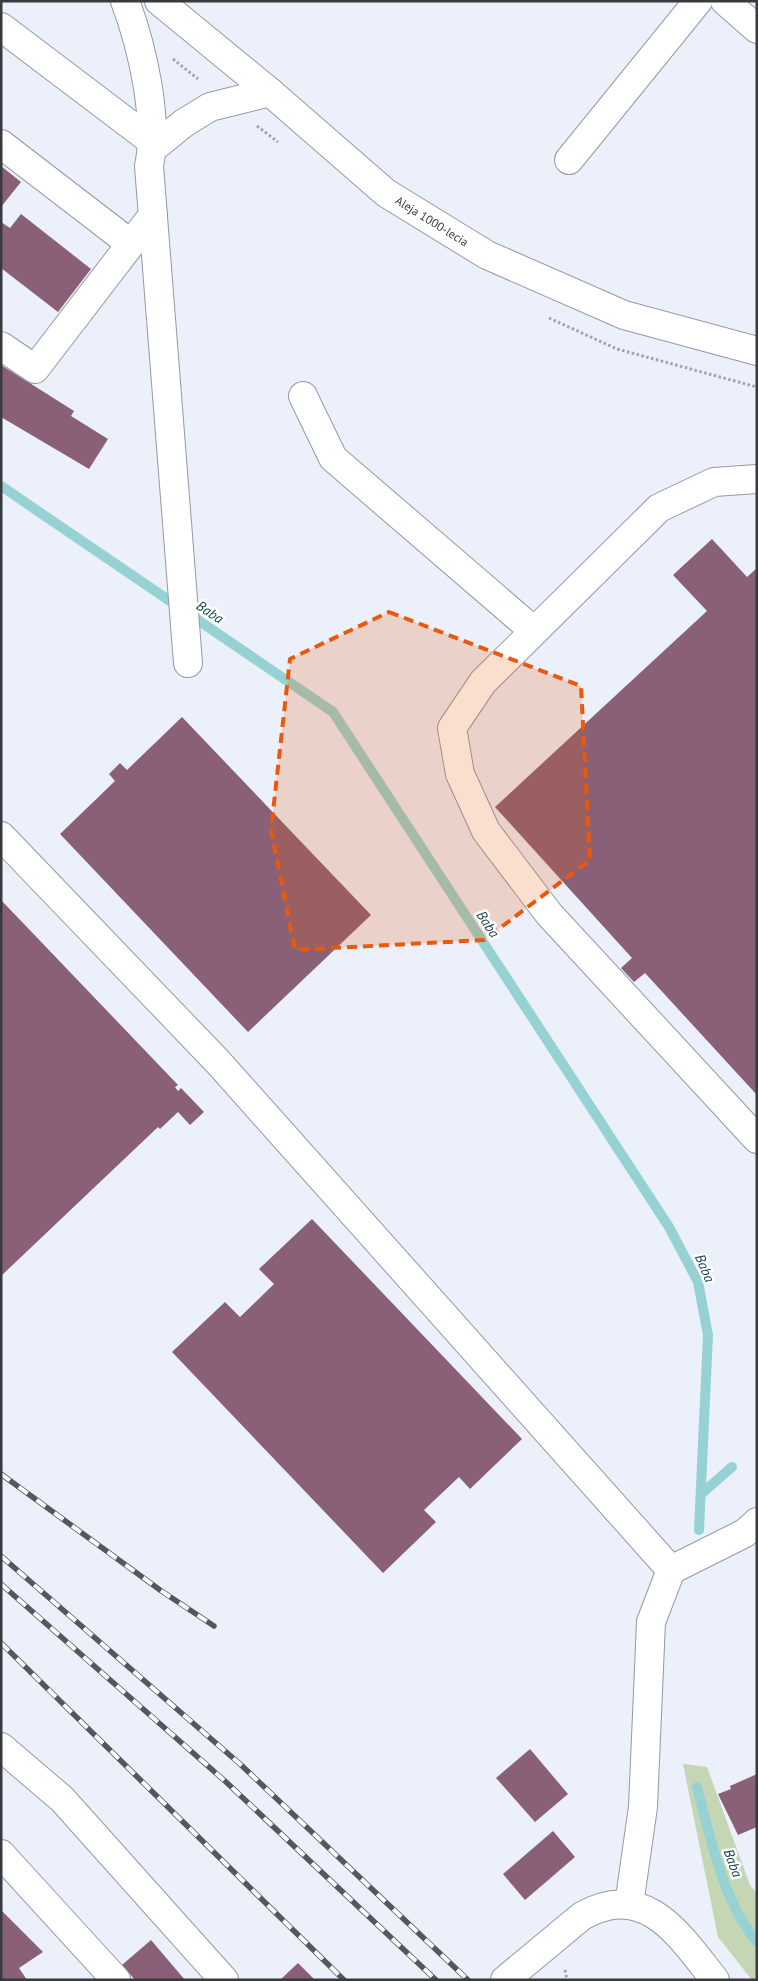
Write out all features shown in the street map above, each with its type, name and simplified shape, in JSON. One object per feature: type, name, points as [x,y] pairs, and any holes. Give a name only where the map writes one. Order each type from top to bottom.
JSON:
[{"type":"street","points":[[126,1],[135,28],[146,76],[153,145],[149,166],[182,565],[188,663]]},
{"type":"street","name":"Aleja 1000-lecia","points":[[159,1],[270,92],[386,192],[487,255],[624,316],[757,351]]},
{"type":"street","points":[[569,160],[698,1]]},
{"type":"street","points":[[725,1],[757,29]]},
{"type":"street","points":[[1,27],[153,145]]},
{"type":"street","points":[[153,145],[210,106],[270,92]]},
{"type":"street","points":[[1,144],[131,244]]},
{"type":"street","points":[[1,346],[35,368],[153,215]]},
{"type":"street","points":[[303,396],[333,458],[534,631]]},
{"type":"street","points":[[757,479],[714,482],[659,508],[483,682],[452,728],[460,774],[486,831],[548,914],[757,1139]]},
{"type":"street","points":[[1,836],[218,1062],[671,1570]]},
{"type":"street","points":[[629,1905],[643,1807],[651,1622],[671,1570],[745,1533],[757,1522]]},
{"type":"street","points":[[1,1747],[62,1799],[224,1980]]},
{"type":"street","points":[[1,1854],[116,1980]]},
{"type":"street","points":[[505,1980],[582,1916],[601,1907],[629,1905],[653,1913],[669,1924],[715,1980]]},
{"type":"highlighted area","points":[[389,612],[581,686],[590,860],[484,940],[295,950],[271,830],[290,659]]},
{"type":"green space","points":[[683,1764],[707,1767],[750,1885],[757,1894],[757,1980],[752,1980],[718,1937]]},
{"type":"building","points":[[1,166],[21,182],[1,207]]},
{"type":"building","points":[[21,214],[91,269],[58,312],[1,268],[1,222],[10,228]]},
{"type":"building","points":[[1,365],[74,411],[71,416],[108,439],[89,469],[1,417]]},
{"type":"building","points":[[712,539],[747,577],[757,568],[757,1095],[645,973],[634,982],[621,968],[632,958],[495,807],[707,611],[673,575]]},
{"type":"building","points":[[182,717],[371,915],[248,1032],[60,834],[115,781],[109,774],[120,763],[127,770]]},
{"type":"building","points":[[1,900],[178,1085],[175,1087],[178,1091],[181,1088],[204,1112],[190,1125],[178,1112],[160,1129],[158,1127],[1,1276]]},
{"type":"building","points":[[312,1219],[522,1439],[470,1489],[459,1477],[424,1510],[436,1522],[383,1573],[172,1352],[225,1302],[240,1317],[274,1284],[259,1269]]},
{"type":"building","points":[[530,1749],[568,1794],[535,1822],[496,1778]]},
{"type":"building","points":[[757,1774],[757,1827],[738,1835],[718,1794],[731,1789],[730,1786]]},
{"type":"building","points":[[553,1831],[575,1857],[525,1900],[503,1874]]},
{"type":"building","points":[[1,1910],[43,1952],[19,1968],[27,1980],[1,1980]]},
{"type":"building","points":[[151,1940],[185,1980],[135,1980],[122,1965]]},
{"type":"building","points":[[298,1963],[315,1980],[280,1980]]},
{"type":"waterway","name":"Baba","points":[[1,486],[333,712],[669,1227],[698,1282],[708,1335],[699,1530]]},
{"type":"waterway","points":[[701,1494],[732,1467]]},
{"type":"waterway","name":"Baba","points":[[697,1787],[726,1888],[745,1925],[757,1942]]},
{"type":"railway","points":[[1,1474],[160,1590],[214,1626]]},
{"type":"railway","points":[[1,1556],[240,1764],[468,1980]]},
{"type":"railway","points":[[1,1584],[225,1781],[436,1980]]},
{"type":"railway","points":[[1,1643],[344,1980]]}]
